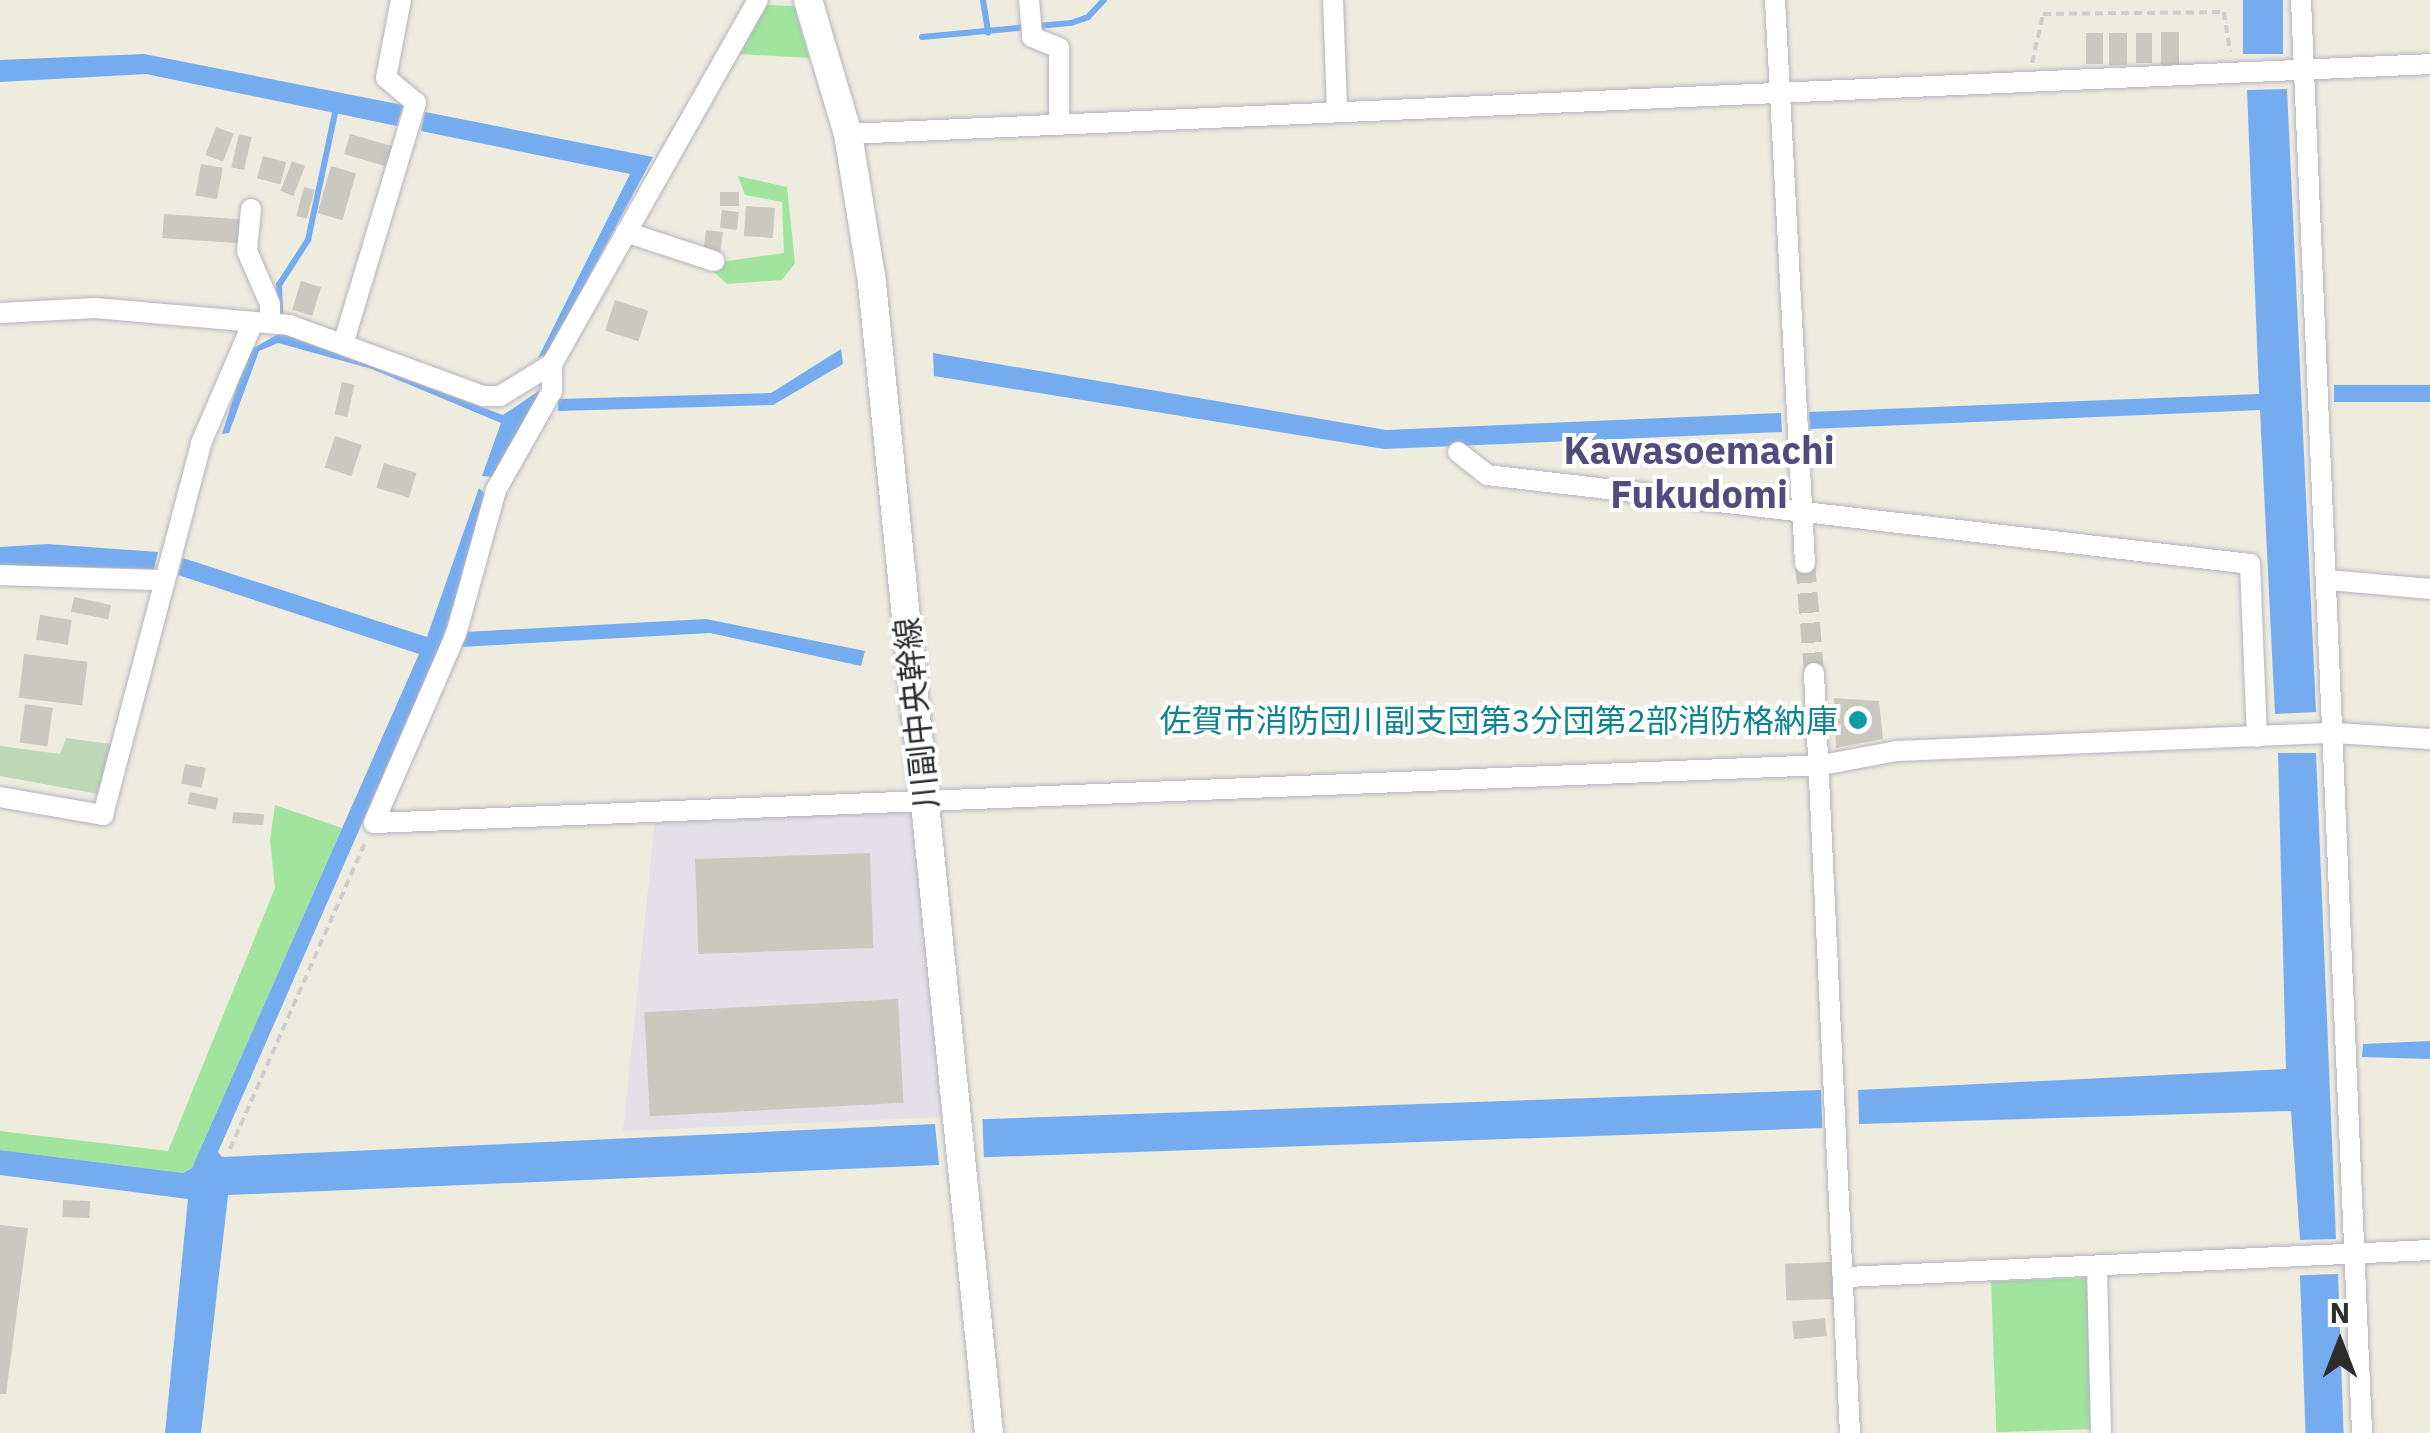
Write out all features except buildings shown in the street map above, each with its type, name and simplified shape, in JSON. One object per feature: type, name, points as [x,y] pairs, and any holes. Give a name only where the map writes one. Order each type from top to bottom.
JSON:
[{"type":"street","points":[[344,341],[416,103],[386,78],[402,0]]},
{"type":"street","points":[[0,313],[95,308],[260,325],[344,341],[484,396],[500,396],[552,364],[758,0]]},
{"type":"street","name":"川副中央幹線","points":[[808,0],[848,134],[872,283],[988,1433]]},
{"type":"street","points":[[1333,0],[1337,111]]},
{"type":"street","points":[[1776,0],[1805,563]]},
{"type":"street","points":[[2300,0],[2335,733],[2362,1433]]},
{"type":"street","points":[[1030,19],[1058,48],[1059,121]]},
{"type":"street","points":[[848,134],[1059,121],[2430,64]]},
{"type":"street","points":[[0,797],[103,815],[201,443],[270,304],[247,251],[250,210]]},
{"type":"street","points":[[626,232],[714,260]]},
{"type":"street","points":[[552,364],[552,391],[496,490],[456,634],[374,822],[1822,765],[1897,752],[2335,733],[2430,740]]},
{"type":"street","points":[[1458,452],[1486,475],[2250,564],[2257,738]]},
{"type":"street","points":[[0,575],[162,580]]},
{"type":"street","points":[[2328,580],[2430,588]]},
{"type":"street","points":[[1814,674],[1822,765],[1850,1433]]},
{"type":"street","points":[[1846,1277],[2430,1250]]},
{"type":"street","points":[[2097,1268],[2101,1433]]},
{"type":"path","points":[[2024,81],[2043,14],[2224,12],[2234,72]]},
{"type":"path","points":[[230,1149],[374,822]]},
{"type":"shaded area","points":[[913,810],[942,1117],[623,1131],[655,821]]},
{"type":"green space","points":[[766,5],[794,6],[809,58],[740,54]]},
{"type":"green space","points":[[738,176],[787,187],[795,263],[782,280],[727,284],[705,264],[784,253],[782,202],[745,195]]},
{"type":"green space","points":[[66,738],[111,744],[98,794],[0,776],[0,746],[60,754]]},
{"type":"green space","points":[[275,805],[342,828],[192,1168],[183,1173],[0,1150],[0,1131],[168,1151],[275,888],[270,840]]},
{"type":"green space","points":[[2089,1278],[2094,1429],[1996,1432],[1991,1281]]},
{"type":"water","points":[[2243,0],[2283,0],[2283,54],[2243,54]]},
{"type":"water","points":[[144,54],[403,105],[397,126],[146,74],[0,82],[0,60]]},
{"type":"water","points":[[2287,89],[2316,712],[2275,714],[2260,410],[1810,429],[1809,412],[2259,394],[2247,90]]},
{"type":"water","points":[[425,112],[653,157],[548,353],[538,358],[630,174],[421,131]]},
{"type":"water","points":[[280,333],[503,415],[546,386],[494,477],[482,476],[501,423],[372,369],[278,343],[259,351],[229,433],[222,434],[248,351]]},
{"type":"water","points":[[841,349],[843,364],[773,405],[558,411],[558,399],[771,393]]},
{"type":"water","points":[[933,353],[1386,430],[1781,413],[1782,432],[1384,449],[934,376]]},
{"type":"water","points":[[2334,385],[2430,385],[2430,402],[2334,402]]},
{"type":"water","points":[[479,488],[489,498],[441,643],[218,1152],[222,1157],[935,1124],[939,1165],[228,1195],[201,1433],[165,1433],[188,1199],[0,1175],[0,1150],[183,1173],[192,1168],[419,654],[178,575],[183,558],[427,637]]},
{"type":"water","points":[[47,544],[158,552],[154,569],[0,565],[0,547]]},
{"type":"water","points":[[706,619],[865,651],[861,666],[710,633],[461,647],[465,632]]},
{"type":"water","points":[[2278,753],[2316,753],[2336,1239],[2300,1240],[2291,1111],[1859,1124],[1858,1090],[2286,1069]]},
{"type":"water","points":[[2430,1041],[2430,1059],[2362,1057],[2363,1044]]},
{"type":"water","points":[[1821,1090],[1822,1128],[984,1157],[983,1119]]},
{"type":"water","points":[[2338,1274],[2344,1433],[2306,1433],[2300,1275]]},
{"type":"waterway","points":[[983,0],[988,33]]},
{"type":"waterway","points":[[922,37],[1071,23],[1088,17],[1104,0]]},
{"type":"waterway","points":[[280,314],[279,285],[308,240],[335,113]]},
{"type":"tunnel","points":[[1805,563],[1814,673]]},
{"type":"place","name":"佐賀市消防団川副支団第3分団第2部消防格納庫","points":[[1858,720]]},
{"type":"district","name":"Kawasoemachi Fukudomi","points":[[1699,472]]}]
